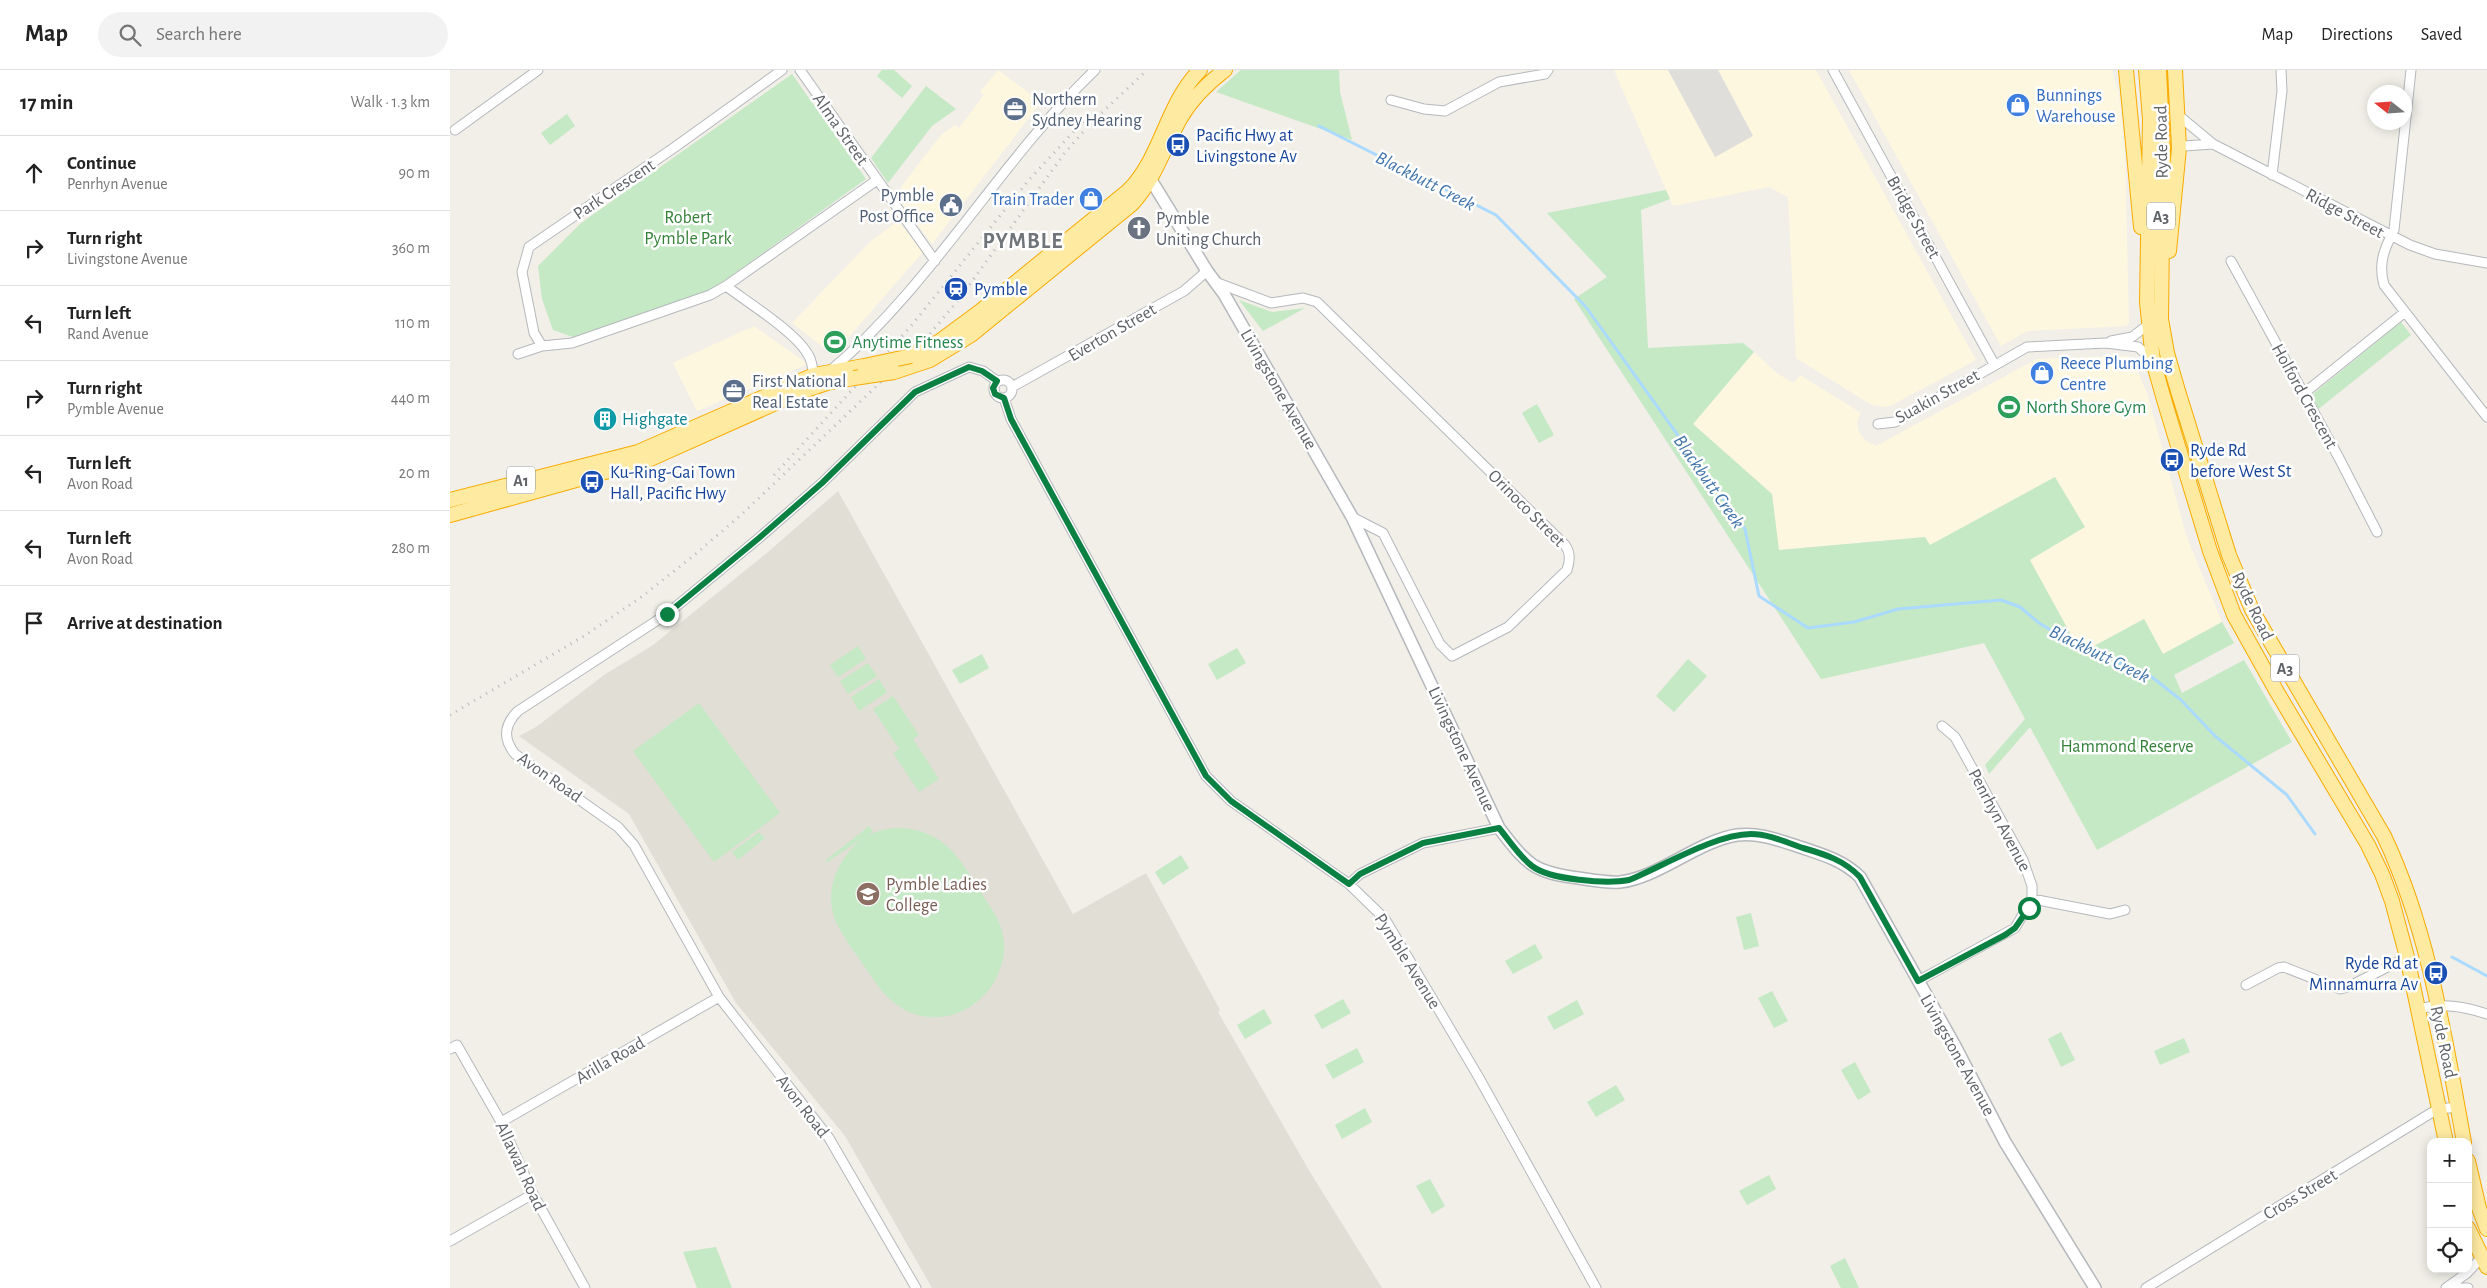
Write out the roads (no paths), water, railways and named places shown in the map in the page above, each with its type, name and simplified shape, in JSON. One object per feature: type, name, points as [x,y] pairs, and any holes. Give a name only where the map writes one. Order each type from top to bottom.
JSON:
[{"type":"highway","name":"A1","points":[[450,500],[638,452],[814,375],[911,356],[940,341],[978,313],[1146,177],[1173,108],[1200,70]]},
{"type":"highway","name":"A1","points":[[450,515],[648,460],[798,393],[827,383],[894,372],[930,360],[971,334],[1132,204],[1180,118],[1203,90],[1225,70]]},
{"type":"highway","points":[[2126,70],[2147,302]]},
{"type":"highway","name":"Ryde Road","points":[[2146,70],[2150,119],[2147,302],[2167,353],[2236,576],[2252,610],[2384,836],[2399,867],[2414,909],[2463,1138]]},
{"type":"highway","name":"Ryde Road","points":[[2158,70],[2163,152],[2154,360],[2210,551],[2234,615],[2264,670],[2368,845],[2392,901],[2407,958],[2445,1138]]},
{"type":"highway","points":[[2155,321],[2179,148],[2175,70]]},
{"type":"highway","points":[[2472,1175],[2487,1229]]},
{"type":"highway","points":[[2472,1236],[2484,1262]]},
{"type":"street","points":[[455,130],[538,70]]},
{"type":"street","name":"Park Crescent","points":[[542,346],[534,333],[522,272],[529,247],[675,147],[782,70]]},
{"type":"street","name":"Alma Street","points":[[800,70],[935,261]]},
{"type":"street","points":[[830,371],[860,346],[935,261],[1052,112],[1095,70]]},
{"type":"street","points":[[1391,100],[1424,109],[1446,111],[1499,82],[1545,74],[1548,70]]},
{"type":"street","name":"Bridge Street","points":[[1834,70],[1994,364]]},
{"type":"street","points":[[2272,175],[2282,92],[2281,70]]},
{"type":"street","points":[[2411,70],[2394,230],[2391,236],[2435,254],[2487,263]]},
{"type":"street","name":"Ridge Street","points":[[2178,115],[2213,144],[2391,236],[2380,263],[2384,285],[2487,417]]},
{"type":"street","points":[[2179,148],[2213,144]]},
{"type":"street","name":"Livingstone Avenue","points":[[1146,177],[1215,282],[1352,517],[1499,828],[1523,857],[1539,870],[1552,875],[1604,881],[1629,880],[1726,837],[1763,835],[1830,856],[1852,869],[1860,877],[1955,1046],[2005,1142],[2095,1288]]},
{"type":"street","points":[[518,354],[542,346],[572,343],[710,295],[726,286],[877,180]]},
{"type":"street","name":"Holford Crescent","points":[[2231,261],[2339,458],[2377,532]]},
{"type":"street","name":"Everton Street","points":[[1012,387],[1184,292],[1207,271]]},
{"type":"street","name":"Orinoco Street","points":[[1215,282],[1270,303],[1303,298],[1317,302],[1565,545],[1568,549],[1569,564],[1566,570],[1518,620],[1452,656],[1440,644],[1383,533],[1352,517]]},
{"type":"street","points":[[726,286],[774,321],[805,348],[811,358],[814,375]]},
{"type":"street","points":[[2303,394],[2405,312]]},
{"type":"street","points":[[2106,343],[2132,337],[2155,321]]},
{"type":"street","points":[[2106,343],[2138,347],[2154,360]]},
{"type":"street","name":"Suakin Street","points":[[1878,424],[1895,422],[1994,364],[2027,347],[2106,343]]},
{"type":"street","points":[[860,346],[859,356],[864,366]]},
{"type":"street","name":"Avon Road","points":[[916,1288],[828,1138],[719,997],[634,845],[618,827],[515,754],[508,744],[507,725],[518,711],[667,614],[822,483],[915,392],[969,367],[982,371],[997,381]]},
{"type":"street","points":[[997,381],[1006,380],[1012,387],[1010,395],[1004,398]]},
{"type":"street","name":"Pymble Avenue","points":[[997,381],[994,391],[997,396],[1004,398],[1011,419],[1206,776],[1231,801],[1349,884],[1385,919],[1478,1076],[1596,1288]]},
{"type":"street","name":"Penrhyn Avenue","points":[[1942,726],[1956,737],[2023,860],[2032,886],[2032,899]]},
{"type":"street","points":[[1349,884],[1360,874],[1423,843],[1499,828]]},
{"type":"street","points":[[1918,981],[2015,928],[2032,899],[2110,914],[2125,910]]},
{"type":"street","points":[[2246,985],[2278,968],[2284,967],[2333,987],[2348,988],[2407,958]]},
{"type":"street","name":"Arilla Road","points":[[501,1122],[719,997]]},
{"type":"street","points":[[2418,1009],[2436,1005],[2466,1007],[2487,1014]]},
{"type":"street","name":"Allawah Road","points":[[454,1047],[501,1122],[533,1194],[585,1288]]},
{"type":"street","name":"Cross Street","points":[[2146,1288],[2439,1109],[2458,1107]]},
{"type":"street","points":[[450,1240],[533,1194]]},
{"type":"street","points":[[2446,1288],[2484,1262]]},
{"type":"street","points":[[2453,1288],[2468,1288]]},
{"type":"waterway","name":"Blackbutt Creek","points":[[1319,126],[1496,215],[1586,307],[1745,529],[1759,596],[1808,628],[1854,622],[1898,609],[2001,600],[2020,607],[2039,623],[2081,648],[2148,674],[2181,700],[2215,736],[2287,795],[2315,834]]},
{"type":"waterway","name":"Blackbutt Creek","points":[[2452,957],[2487,976]]},
{"type":"railway","points":[[450,715],[584,636],[640,598],[741,515],[923,342],[960,298],[1064,154],[1091,123],[1147,70]]},
{"type":"railway","points":[[774,475],[911,326],[1028,181],[1088,116]]},
{"type":"place","name":"Bunnings Warehouse","points":[[2018,105]]},
{"type":"place","name":"Northern Sydney Hearing","points":[[1015,109]]},
{"type":"place","name":"Pacific Hwy at Livingstone Av","points":[[1178,145]]},
{"type":"place","name":"Train Trader","points":[[1091,199]]},
{"type":"place","name":"Pymble Post Office","points":[[951,205]]},
{"type":"place","name":"Pymble Uniting Church","points":[[1139,228]]},
{"type":"place","name":"Pymble","points":[[956,289]]},
{"type":"place","name":"Anytime Fitness","points":[[835,342]]},
{"type":"place","name":"Reece Plumbing Centre","points":[[2042,373]]},
{"type":"place","name":"First National Real Estate","points":[[734,391]]},
{"type":"place","name":"North Shore Gym","points":[[2009,407]]},
{"type":"place","name":"Highgate","points":[[605,419]]},
{"type":"place","name":"Ryde Rd before West St","points":[[2172,460]]},
{"type":"place","name":"Ku-Ring-Gai Town Hall, Pacific Hwy","points":[[592,482]]},
{"type":"place","name":"Pymble Ladies College","points":[[868,894]]},
{"type":"place","name":"Ryde Rd at Minnamurra Av","points":[[2436,973]]},
{"type":"district","name":"PYMBLE","points":[[1023,240]]},
{"type":"park label","name":"Robert Pymble Park","points":[[688,227]]},
{"type":"park label","name":"Hammond Reserve","points":[[2127,746]]}]
